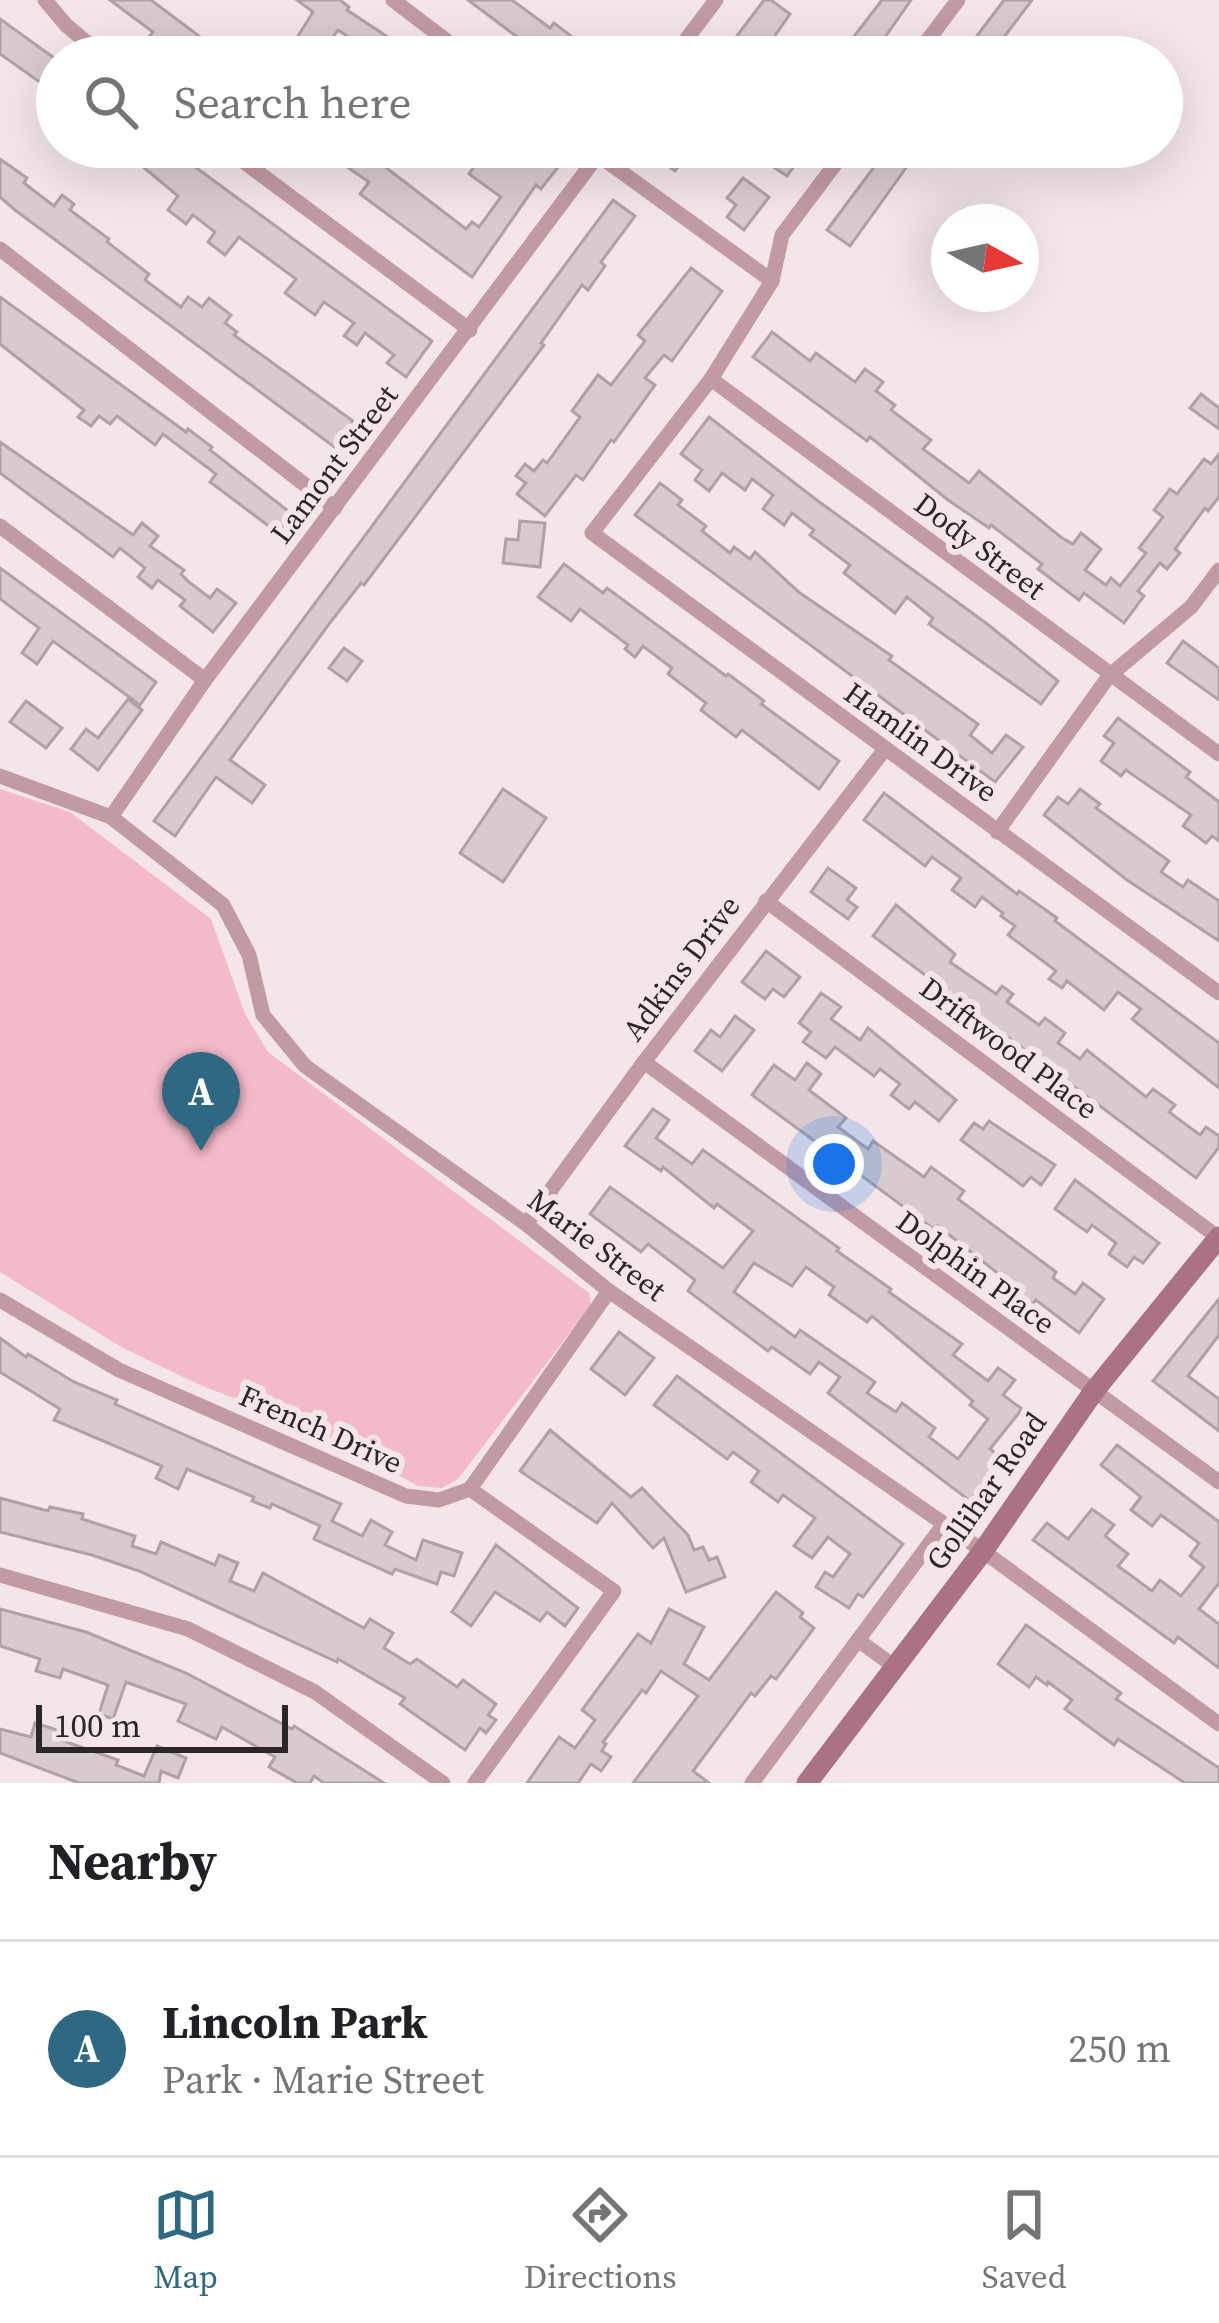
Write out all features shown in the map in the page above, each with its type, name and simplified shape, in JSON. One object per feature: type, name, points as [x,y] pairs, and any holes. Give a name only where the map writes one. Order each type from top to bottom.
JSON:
[{"type":"main road","name":"Gollihar Road","points":[[807,1783],[983,1551],[1094,1391],[1219,1238]]},
{"type":"street","points":[[45,0],[79,36]]},
{"type":"street","points":[[393,0],[440,36]]},
{"type":"street","points":[[689,36],[716,0]]},
{"type":"street","points":[[931,36],[958,0]]},
{"type":"street","points":[[252,168],[470,330]]},
{"type":"street","name":"Lamont Street","points":[[111,817],[206,680],[470,330],[583,168]]},
{"type":"street","points":[[620,168],[772,281]]},
{"type":"street","points":[[711,379],[772,281],[782,235],[832,168]]},
{"type":"street","points":[[0,249],[335,508]]},
{"type":"street","name":"Hamlin Drive","points":[[711,379],[592,533],[1219,993]]},
{"type":"street","name":"Dody Street","points":[[711,379],[1219,754]]},
{"type":"street","points":[[0,526],[206,680]]},
{"type":"street","points":[[997,832],[1109,676],[1191,607],[1219,570]]},
{"type":"street","name":"Adkins Drive","points":[[526,1224],[884,749]]},
{"type":"street","name":"Marie Street","points":[[0,776],[111,817],[223,905],[249,955],[263,1015],[304,1066],[526,1224],[610,1291],[983,1551],[1219,1724]]},
{"type":"street","name":"Driftwood Place","points":[[766,901],[1219,1238]]},
{"type":"street","name":"Dolphin Place","points":[[644,1062],[1219,1482]]},
{"type":"street","points":[[475,1783],[614,1591],[470,1489],[610,1291]]},
{"type":"street","name":"French Drive","points":[[0,1300],[119,1370],[406,1496],[439,1500],[470,1489]]},
{"type":"street","points":[[752,1783],[944,1524]]},
{"type":"street","points":[[0,1575],[188,1629],[315,1692],[443,1783]]},
{"type":"street","points":[[858,1640],[895,1667]]},
{"type":"shaded area","points":[[0,789],[70,812],[211,919],[245,1014],[268,1052],[589,1293],[591,1305],[458,1479],[442,1488],[418,1486],[312,1428],[200,1385],[123,1348],[0,1272]]},
{"type":"building","points":[[110,0],[151,0],[199,36],[150,36],[153,32]]},
{"type":"building","points":[[297,0],[340,0],[386,36],[347,36],[338,30],[334,36],[298,36],[313,12]]},
{"type":"building","points":[[468,0],[512,0],[550,28],[554,23],[571,36],[516,36]]},
{"type":"building","points":[[764,0],[790,14],[775,36],[737,36]]},
{"type":"building","points":[[882,0],[911,0],[886,36],[854,36]]},
{"type":"building","points":[[1004,0],[1032,0],[1005,36],[977,36]]},
{"type":"building","points":[[0,19],[36,45],[36,79],[0,54]]},
{"type":"building","points":[[0,159],[54,206],[62,195],[74,204],[70,210],[109,239],[149,274],[145,280],[181,307],[188,297],[202,307],[209,298],[231,315],[225,323],[237,332],[234,335],[353,421],[347,430],[357,438],[345,455],[15,210],[0,197]]},
{"type":"building","points":[[144,168],[197,168],[432,341],[406,377],[387,363],[394,355],[365,333],[357,345],[344,336],[354,323],[324,302],[315,315],[285,293],[296,279],[239,237],[225,255],[208,242],[215,232],[193,215],[186,224],[168,210],[178,196]]},
{"type":"building","points":[[349,168],[387,168],[466,229],[472,222],[479,227],[501,197],[469,174],[473,168],[557,168],[541,189],[536,185],[472,277],[360,194],[369,182]]},
{"type":"building","points":[[873,168],[906,168],[850,246],[827,230]]},
{"type":"building","points":[[743,178],[769,197],[744,230],[727,217],[736,205],[727,198]]},
{"type":"building","points":[[613,200],[635,216],[601,262],[605,266],[588,290],[582,285],[541,343],[544,345],[230,760],[265,785],[252,803],[216,777],[175,836],[154,821]]},
{"type":"building","points":[[691,268],[722,291],[672,361],[664,355],[645,378],[655,385],[614,442],[583,480],[576,475],[545,516],[517,494],[526,483],[516,476],[525,464],[534,471],[543,460],[547,463],[580,417],[572,411],[598,375],[611,385],[645,341],[638,335]]},
{"type":"building","points":[[0,297],[186,432],[188,429],[292,514],[278,533],[210,482],[216,474],[163,434],[155,445],[117,416],[110,424],[99,416],[91,426],[78,417],[84,410],[0,344]]},
{"type":"building","points":[[772,332],[810,361],[816,353],[855,382],[865,369],[883,382],[876,391],[895,405],[891,410],[931,440],[923,449],[969,483],[979,471],[1062,538],[1073,544],[1081,533],[1101,549],[1085,570],[1106,585],[1111,578],[1120,586],[1146,553],[1139,548],[1163,517],[1154,510],[1170,489],[1177,494],[1204,459],[1211,464],[1219,454],[1219,497],[1175,549],[1180,553],[1167,569],[1160,563],[1138,591],[1144,596],[1124,623],[1084,593],[1079,600],[991,525],[948,500],[870,437],[867,441],[753,357]]},
{"type":"building","points":[[1201,394],[1219,408],[1219,429],[1190,408]]},
{"type":"building","points":[[709,417],[1058,681],[1041,704],[929,624],[933,618],[907,597],[895,613],[844,573],[850,565],[810,535],[814,530],[792,513],[784,525],[763,509],[773,495],[752,479],[745,490],[722,473],[709,491],[695,480],[702,470],[681,454]]},
{"type":"building","points":[[0,442],[133,535],[142,523],[158,536],[150,546],[184,570],[181,574],[189,582],[210,598],[217,589],[236,603],[213,632],[180,606],[185,600],[158,580],[152,588],[138,577],[145,568],[120,548],[113,557],[0,473]]},
{"type":"building","points":[[660,483],[682,500],[678,505],[706,526],[702,531],[730,553],[734,547],[750,559],[755,552],[800,593],[892,656],[889,660],[978,724],[970,735],[992,753],[1006,735],[1023,747],[995,782],[635,515]]},
{"type":"building","points":[[520,521],[545,523],[540,567],[503,563],[506,539],[518,540]]},
{"type":"building","points":[[564,564],[603,593],[607,588],[728,674],[839,761],[819,789],[742,730],[736,737],[701,710],[706,703],[668,674],[672,668],[643,646],[635,657],[625,649],[628,645],[580,609],[571,621],[538,597]]},
{"type":"building","points":[[0,568],[156,682],[140,705],[53,641],[37,664],[22,653],[39,628],[0,599]]},
{"type":"building","points":[[1183,641],[1219,668],[1219,700],[1167,663]]},
{"type":"building","points":[[344,648],[362,661],[347,681],[329,668]]},
{"type":"building","points":[[128,699],[142,710],[98,770],[71,749],[86,729],[98,738]]},
{"type":"building","points":[[26,701],[62,728],[46,748],[10,722]]},
{"type":"building","points":[[1118,718],[1190,772],[1186,777],[1219,802],[1219,841],[1212,836],[1206,843],[1183,826],[1191,815],[1126,770],[1121,776],[1101,761],[1114,743],[1104,736]]},
{"type":"building","points":[[503,789],[546,818],[503,882],[460,853]]},
{"type":"building","points":[[1080,789],[1100,804],[1096,808],[1169,861],[1161,872],[1183,887],[1188,880],[1219,901],[1219,941],[1127,880],[1044,815],[1058,797],[1068,804]]},
{"type":"building","points":[[884,793],[1219,1043],[1219,1088],[1132,1019],[1141,1009],[1118,992],[1104,1010],[1067,981],[1062,988],[1049,979],[1056,971],[1008,935],[1015,926],[1003,913],[982,897],[975,907],[952,890],[961,878],[932,857],[925,866],[864,820]]},
{"type":"building","points":[[828,868],[856,888],[847,900],[857,907],[848,919],[811,892]]},
{"type":"building","points":[[896,905],[955,954],[950,962],[996,994],[1002,986],[1013,994],[1007,1002],[1039,1025],[1045,1018],[1065,1033],[1058,1043],[1080,1059],[1087,1050],[1146,1097],[1153,1089],[1175,1105],[1169,1112],[1200,1135],[1206,1127],[1219,1136],[1219,1147],[1196,1178],[873,936]]},
{"type":"building","points":[[766,951],[800,977],[784,997],[773,989],[765,999],[742,982]]},
{"type":"building","points":[[821,993],[841,1007],[831,1019],[860,1040],[868,1028],[956,1100],[939,1121],[915,1102],[909,1109],[891,1095],[900,1084],[880,1069],[874,1076],[835,1047],[826,1058],[803,1042],[811,1032],[799,1023]]},
{"type":"building","points":[[735,1016],[754,1030],[722,1071],[695,1051],[711,1030],[720,1037]]},
{"type":"building","points":[[807,1063],[821,1074],[809,1090],[846,1118],[838,1127],[868,1149],[873,1141],[924,1177],[931,1167],[964,1191],[958,1199],[1056,1272],[1053,1278],[1075,1294],[1083,1283],[1104,1299],[1079,1333],[1036,1300],[1032,1304],[997,1279],[1000,1275],[938,1226],[935,1230],[752,1095],[774,1065],[795,1080]]},
{"type":"building","points":[[653,1109],[669,1120],[656,1138],[692,1164],[703,1150],[962,1344],[953,1355],[988,1381],[998,1368],[1015,1380],[1003,1395],[1022,1409],[990,1449],[1002,1458],[970,1501],[828,1393],[840,1377],[819,1362],[810,1374],[772,1347],[768,1351],[688,1291],[695,1280],[648,1244],[641,1252],[590,1214],[610,1187],[723,1268],[753,1231],[625,1146]],"holes":[[[754,1263],[792,1286],[806,1267],[834,1287],[829,1295],[867,1322],[872,1316],[973,1401],[970,1405],[988,1419],[958,1459],[929,1437],[935,1428],[902,1403],[896,1412],[867,1393],[875,1382],[800,1330],[795,1337],[734,1292]]]},
{"type":"building","points":[[989,1121],[1055,1165],[1041,1185],[1031,1177],[1023,1186],[961,1140],[974,1123],[983,1129]]},
{"type":"building","points":[[1075,1180],[1159,1243],[1143,1263],[1134,1257],[1127,1267],[1109,1254],[1116,1243],[1092,1225],[1087,1232],[1055,1209]]},
{"type":"building","points":[[1219,1299],[1219,1335],[1188,1376],[1219,1399],[1219,1431],[1153,1381]]},
{"type":"building","points":[[619,1332],[654,1358],[625,1395],[591,1369]]},
{"type":"building","points":[[0,1338],[26,1357],[117,1400],[115,1404],[341,1504],[332,1521],[362,1536],[371,1520],[392,1532],[385,1545],[416,1560],[423,1540],[462,1553],[454,1576],[441,1572],[437,1584],[395,1569],[392,1574],[314,1539],[320,1526],[272,1504],[270,1508],[252,1501],[254,1497],[187,1469],[178,1489],[156,1478],[162,1466],[54,1420],[60,1409],[0,1372]]},
{"type":"building","points":[[677,1376],[903,1544],[863,1597],[858,1594],[849,1608],[816,1587],[825,1572],[833,1577],[850,1554],[828,1537],[812,1558],[794,1546],[815,1518],[783,1495],[778,1502],[751,1482],[759,1471],[733,1452],[727,1459],[654,1405]]},
{"type":"building","points":[[550,1430],[631,1497],[642,1488],[688,1535],[694,1550],[703,1547],[709,1560],[717,1557],[725,1577],[686,1592],[664,1538],[653,1548],[612,1503],[597,1523],[520,1471]]},
{"type":"building","points":[[1117,1445],[1219,1522],[1219,1583],[1199,1609],[1219,1624],[1219,1668],[1178,1637],[1174,1643],[1033,1540],[1047,1523],[1068,1539],[1092,1509],[1114,1525],[1105,1536],[1128,1554],[1118,1566],[1152,1591],[1160,1580],[1181,1596],[1204,1567],[1190,1556],[1199,1543],[1161,1515],[1152,1526],[1131,1510],[1141,1497],[1101,1465]]},
{"type":"building","points":[[0,1498],[48,1511],[50,1507],[83,1514],[82,1519],[135,1536],[132,1546],[156,1554],[161,1542],[215,1565],[219,1555],[238,1563],[230,1581],[254,1591],[263,1573],[364,1628],[370,1619],[393,1633],[384,1648],[410,1664],[417,1659],[457,1687],[463,1680],[496,1704],[488,1715],[496,1720],[486,1733],[480,1728],[465,1750],[400,1704],[405,1698],[338,1659],[139,1571],[0,1532]]},
{"type":"building","points":[[496,1545],[578,1608],[565,1626],[547,1612],[540,1621],[495,1592],[471,1626],[452,1612]]},
{"type":"building","points":[[776,1592],[814,1628],[776,1679],[771,1676],[755,1696],[751,1693],[693,1771],[709,1783],[633,1783],[698,1696],[661,1671],[603,1742],[602,1751],[611,1757],[601,1771],[591,1764],[578,1783],[527,1783],[559,1737],[575,1748],[595,1720],[582,1710],[638,1634],[651,1643],[669,1609],[704,1627],[684,1664],[709,1680]]},
{"type":"building","points":[[0,1609],[86,1632],[186,1673],[294,1726],[384,1783],[324,1783],[314,1776],[310,1783],[297,1783],[269,1767],[275,1757],[222,1727],[216,1739],[178,1721],[186,1704],[126,1682],[113,1719],[99,1714],[108,1685],[63,1669],[60,1678],[36,1671],[40,1659],[0,1646]]},
{"type":"building","points":[[1026,1625],[1121,1693],[1116,1699],[1219,1768],[1219,1783],[1185,1783],[1118,1739],[1114,1745],[1065,1709],[1072,1700],[1048,1682],[1036,1677],[1029,1687],[998,1664]]},
{"type":"building","points":[[35,1723],[57,1730],[55,1738],[118,1760],[116,1765],[144,1776],[157,1746],[186,1758],[178,1778],[161,1771],[159,1783],[79,1783],[0,1753],[0,1729],[31,1737]]},
{"type":"place","name":"Lincoln Park","points":[[201,1151]]}]
